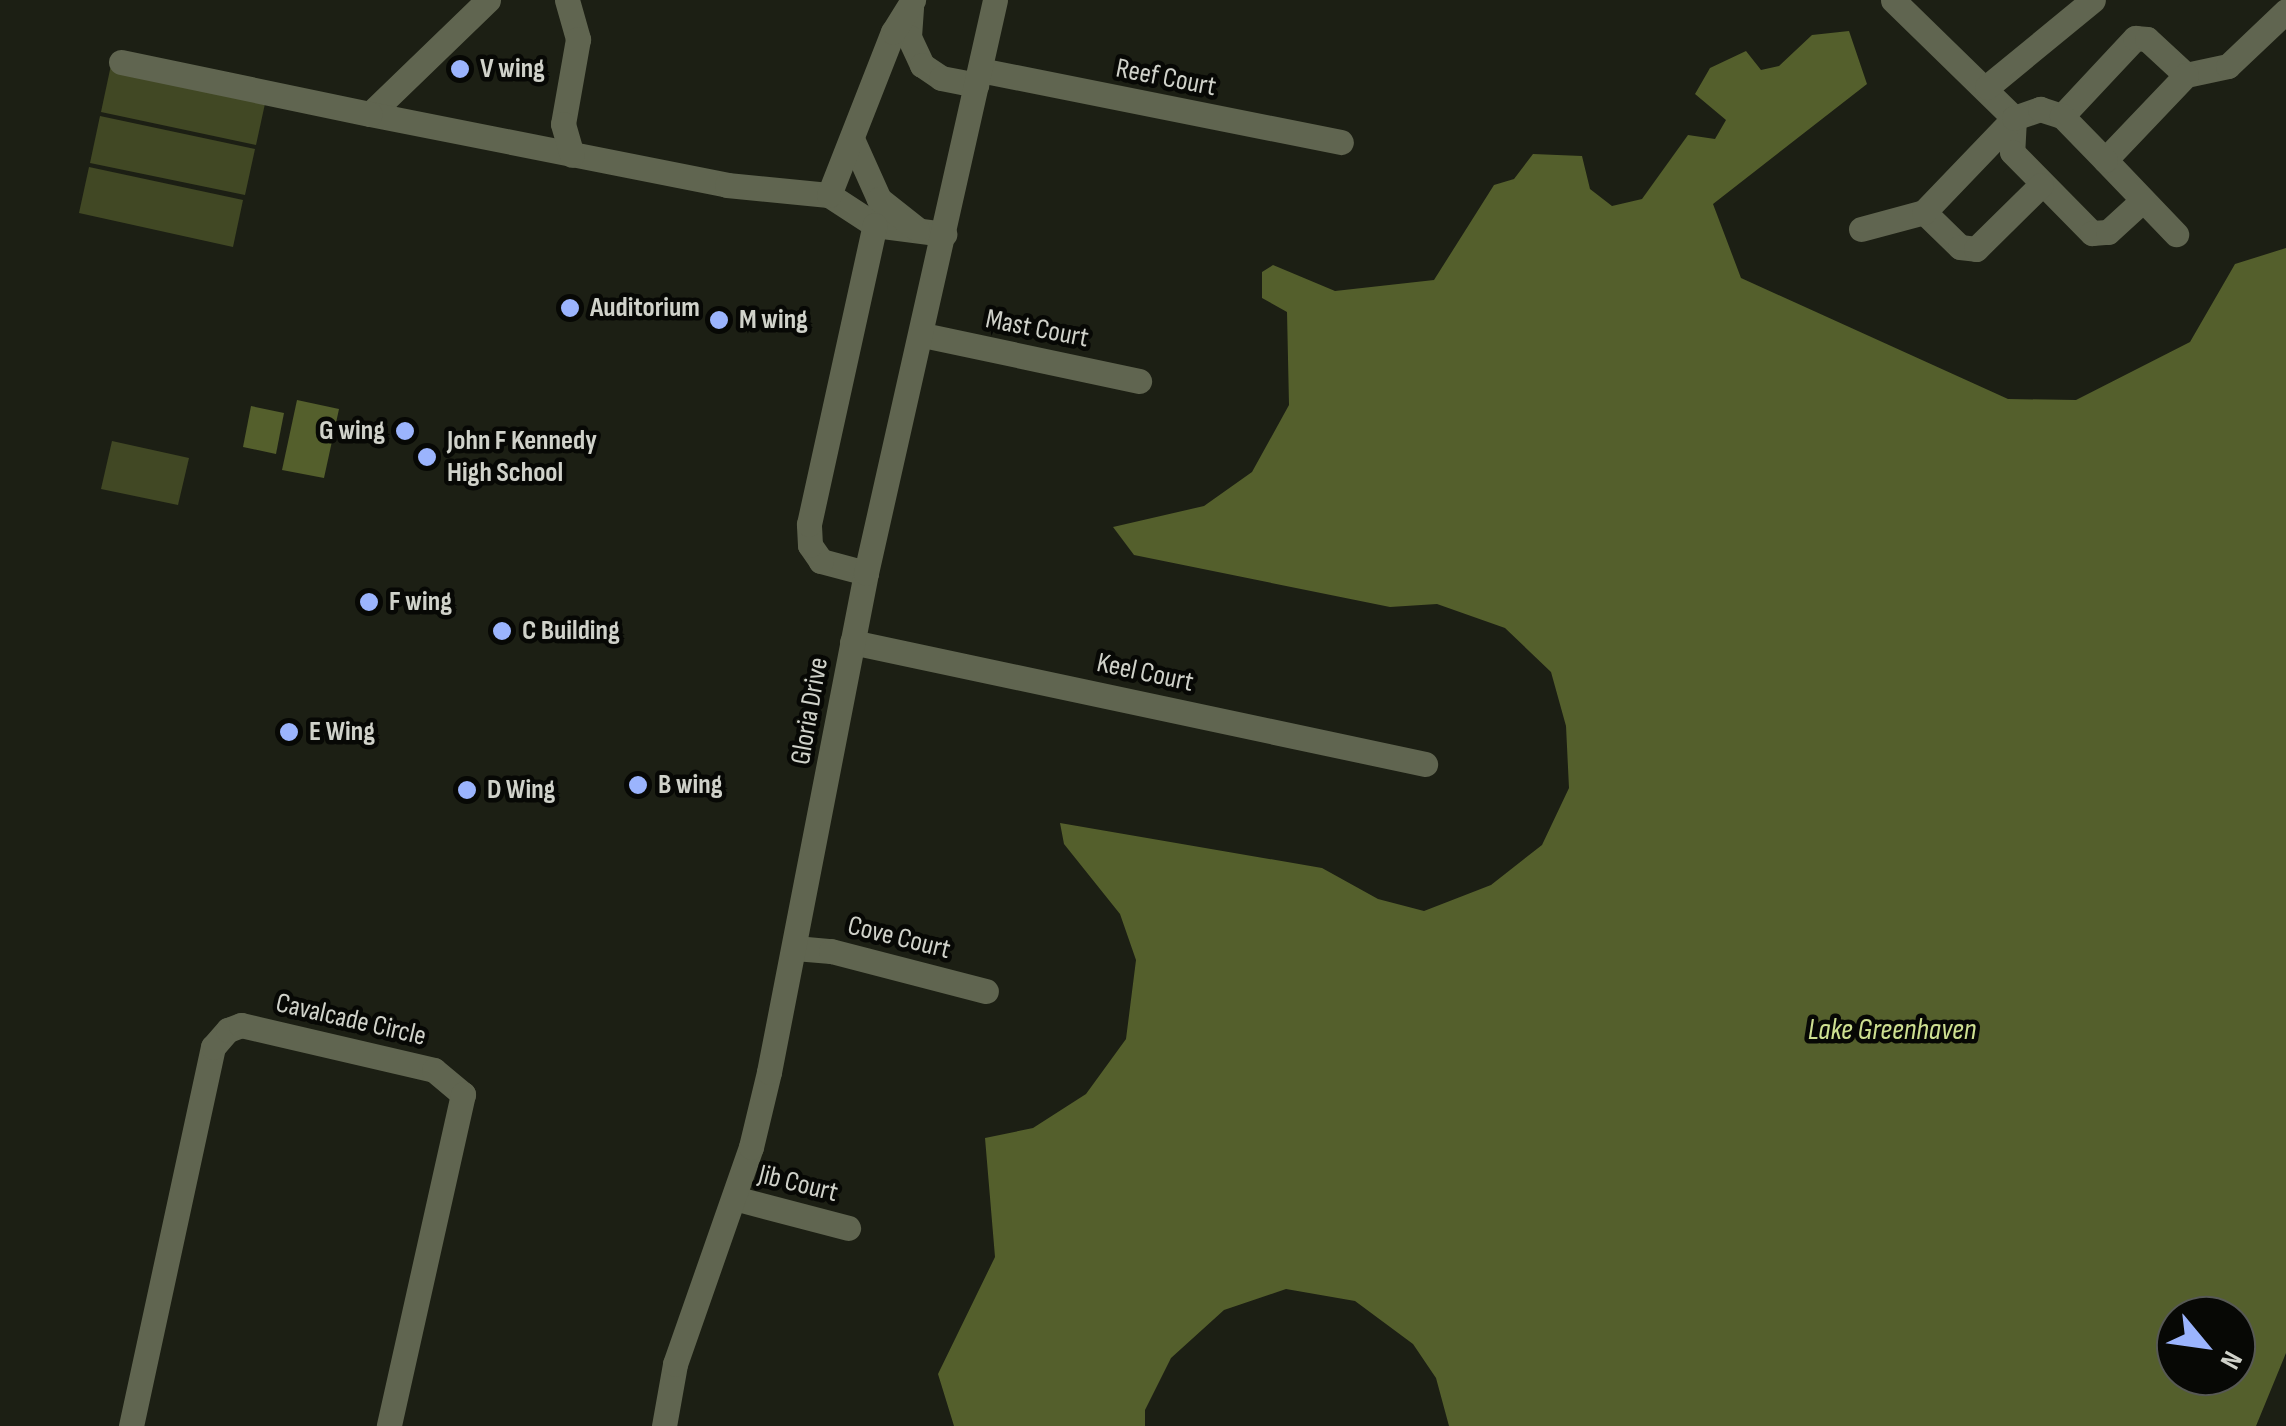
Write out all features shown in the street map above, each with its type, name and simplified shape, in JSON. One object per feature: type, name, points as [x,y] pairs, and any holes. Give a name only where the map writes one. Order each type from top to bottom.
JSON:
[{"type":"street","points":[[370,114],[488,0]]},
{"type":"street","points":[[567,0],[578,39],[563,124],[572,154]]},
{"type":"street","name":"Gloria Drive","points":[[664,1426],[690,1316],[734,1198],[795,948],[866,573],[923,335],[994,0]]},
{"type":"street","points":[[1893,0],[1987,87],[2014,118],[2012,152],[2040,185],[2101,236],[2144,200]]},
{"type":"street","points":[[1987,87],[2094,0]]},
{"type":"street","points":[[829,196],[892,32],[912,4]]},
{"type":"street","name":"Reef Court","points":[[912,4],[909,36],[922,65],[941,78],[978,78],[1340,142]]},
{"type":"street","points":[[2105,160],[2186,75],[2228,66],[2286,10]]},
{"type":"street","points":[[2062,116],[2141,36],[2186,75]]},
{"type":"street","points":[[121,62],[728,184],[829,196],[875,225],[944,234]]},
{"type":"street","points":[[1861,229],[1924,212],[2014,118],[2040,110],[2062,116],[2176,234]]},
{"type":"street","points":[[853,141],[880,199],[917,229]]},
{"type":"street","points":[[1924,212],[1960,247],[1976,249],[2040,185]]},
{"type":"street","points":[[866,573],[822,561],[810,544],[809,524],[875,225]]},
{"type":"street","name":"Mast Court","points":[[923,335],[1139,381]]},
{"type":"street","name":"Keel Court","points":[[852,642],[1424,764]]},
{"type":"street","name":"Cove Court","points":[[795,948],[831,951],[986,991]]},
{"type":"street","name":"Cavalcade Circle","points":[[131,1426],[213,1047],[228,1030],[241,1026],[434,1070],[462,1094],[389,1426]]},
{"type":"street","name":"Jib Court","points":[[734,1198],[848,1228]]},
{"type":"shaded area","points":[[111,65],[266,99],[256,145],[101,112]]},
{"type":"shaded area","points":[[100,116],[255,149],[245,195],[90,163]]},
{"type":"shaded area","points":[[89,167],[243,200],[233,247],[79,213]]},
{"type":"shaded area","points":[[112,441],[189,458],[178,505],[101,489]]},
{"type":"water","name":"Lake Greenhaven","points":[[1849,31],[1867,84],[1713,204],[1741,278],[2008,399],[2076,400],[2190,342],[2235,264],[2286,248],[2286,1353],[2256,1426],[1449,1426],[1436,1378],[1413,1344],[1355,1301],[1286,1289],[1224,1310],[1171,1358],[1145,1410],[1145,1426],[954,1426],[938,1374],[995,1257],[985,1138],[1033,1128],[1086,1094],[1126,1039],[1136,960],[1120,914],[1064,844],[1060,823],[1322,868],[1378,899],[1424,911],[1491,885],[1542,845],[1569,788],[1566,726],[1551,672],[1505,628],[1437,604],[1390,607],[1134,555],[1113,527],[1204,506],[1252,472],[1289,405],[1287,312],[1262,298],[1262,272],[1273,265],[1335,291],[1434,280],[1494,185],[1514,179],[1533,154],[1582,156],[1590,189],[1612,206],[1642,199],[1688,135],[1715,139],[1726,120],[1695,94],[1710,68],[1746,51],[1761,70],[1779,66],[1812,35]]},
{"type":"water","points":[[297,400],[339,409],[324,478],[282,470]]},
{"type":"water","points":[[251,406],[284,413],[276,454],[243,447]]},
{"type":"place","name":"V wing","points":[[460,69]]},
{"type":"place","name":"Auditorium","points":[[570,308]]},
{"type":"place","name":"M wing","points":[[719,320]]},
{"type":"place","name":"G wing","points":[[405,431]]},
{"type":"place","name":"John F Kennedy High School","points":[[427,457]]},
{"type":"place","name":"F wing","points":[[369,602]]},
{"type":"place","name":"C Building","points":[[502,631]]},
{"type":"place","name":"E Wing","points":[[289,732]]},
{"type":"place","name":"B wing","points":[[638,785]]},
{"type":"place","name":"D Wing","points":[[467,790]]}]
